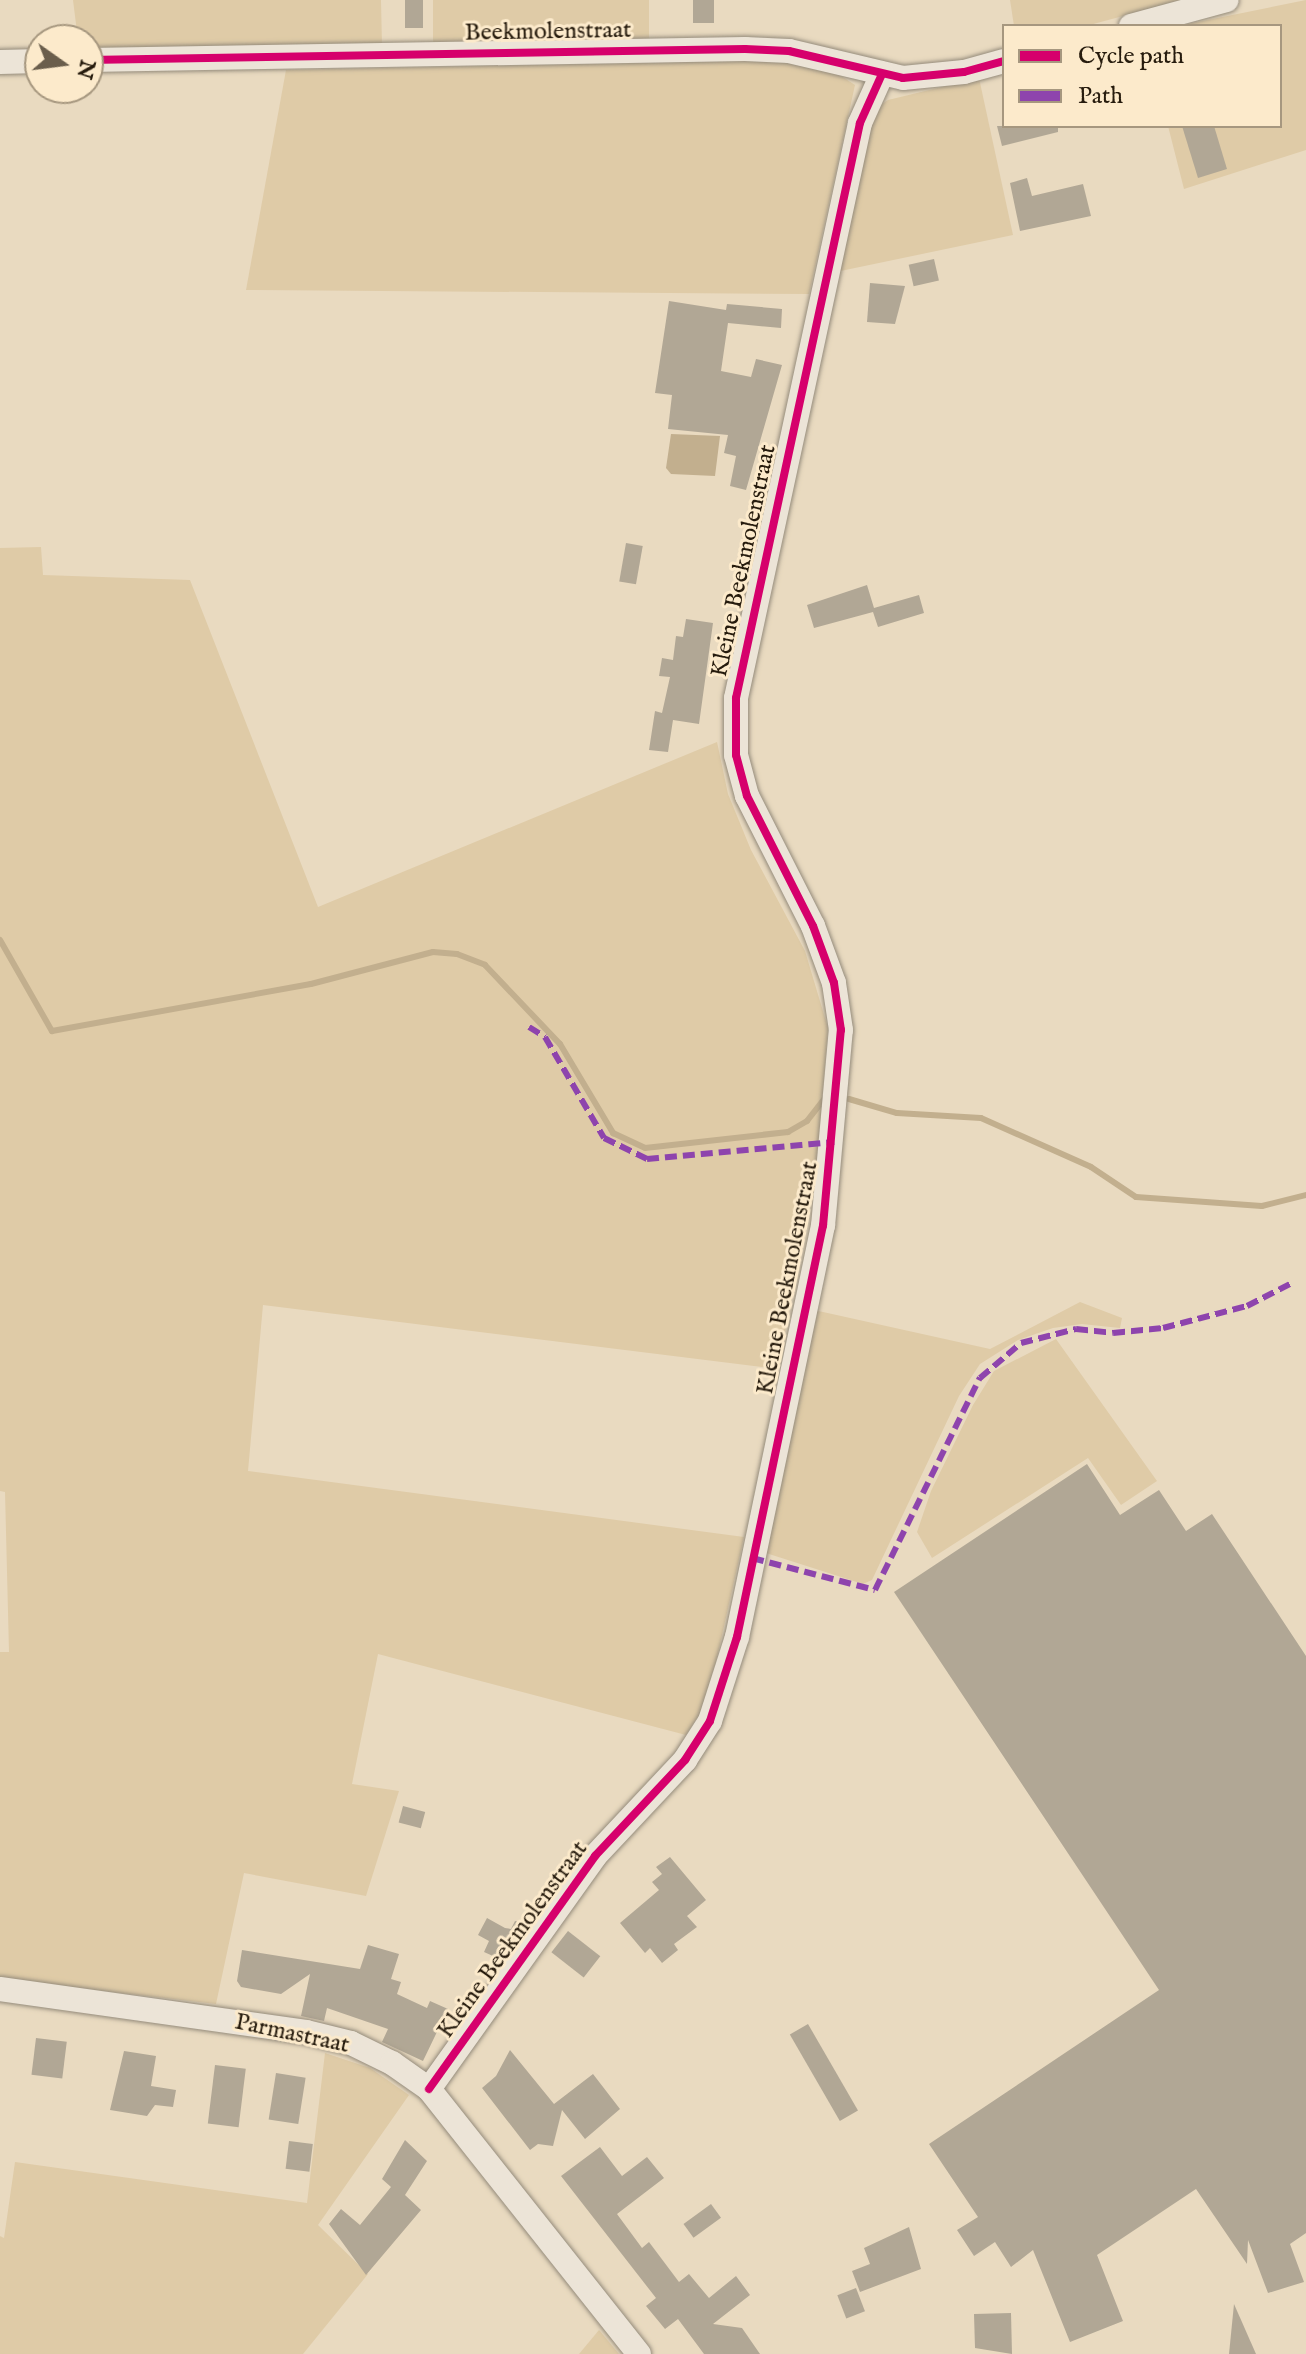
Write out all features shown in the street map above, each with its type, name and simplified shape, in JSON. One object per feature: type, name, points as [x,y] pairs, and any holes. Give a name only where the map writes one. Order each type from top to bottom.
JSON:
[{"type":"street","points":[[1138,24],[1227,0]]},
{"type":"street","name":"Beekmolenstraat","points":[[104,60],[745,49],[789,51],[882,74],[928,78],[1002,61]]},
{"type":"street","points":[[0,62],[24,61]]},
{"type":"street","name":"Kleine Beekmolenstraat","points":[[429,2089],[595,1856],[685,1760],[710,1721],[737,1637],[823,1226],[841,1030],[834,983],[813,926],[747,796],[736,755],[736,698],[860,123],[882,74]]},
{"type":"street","name":"Parmastraat","points":[[0,1989],[306,2032],[351,2043],[392,2063],[429,2089],[639,2354]]},
{"type":"shaded area","points":[[73,0],[381,0],[382,46],[104,53],[104,24],[76,24]]},
{"type":"shaded area","points":[[433,0],[649,0],[649,48],[433,48]]},
{"type":"shaded area","points":[[1010,0],[1182,0],[1093,24],[1014,24]]},
{"type":"shaded area","points":[[1306,0],[1306,150],[1184,189],[1169,128],[1282,128],[1282,24],[1188,24]]},
{"type":"shaded area","points":[[782,62],[838,74],[855,85],[809,294],[246,290],[286,70]]},
{"type":"shaded area","points":[[979,78],[1013,235],[831,273],[871,112],[888,100]]},
{"type":"shaded area","points":[[671,434],[720,436],[715,476],[671,474],[666,468]]},
{"type":"shaded area","points":[[41,547],[43,575],[190,580],[318,907],[717,742],[728,794],[751,850],[805,951],[828,1028],[817,1165],[778,1369],[263,1305],[248,1471],[744,1537],[707,1702],[686,1735],[378,1654],[352,1784],[399,1791],[366,1896],[244,1873],[216,2004],[0,1979],[0,1652],[9,1652],[5,1492],[0,1491],[0,548]]},
{"type":"shaded area","points":[[1080,1302],[1122,1318],[1120,1328],[1082,1324],[1053,1328],[1018,1340],[980,1364],[959,1396],[872,1580],[863,1584],[760,1551],[814,1310],[990,1349]]},
{"type":"shaded area","points":[[1056,1339],[1157,1481],[1121,1505],[1088,1458],[932,1558],[917,1532],[931,1491],[973,1405],[994,1371]]},
{"type":"shaded area","points":[[325,2053],[370,2068],[409,2095],[318,2225],[368,2274],[303,2354],[0,2354],[0,2236],[4,2238],[15,2162],[307,2203]]},
{"type":"shaded area","points":[[599,2330],[619,2354],[579,2354]]},
{"type":"building","points":[[405,0],[423,0],[423,28],[405,28]]},
{"type":"building","points":[[693,0],[714,0],[714,23],[693,23]]},
{"type":"building","points":[[997,126],[1058,128],[1058,132],[1002,146]]},
{"type":"building","points":[[1183,128],[1215,128],[1227,169],[1198,178]]},
{"type":"building","points":[[1027,178],[1032,196],[1083,184],[1091,216],[1020,231],[1010,183]]},
{"type":"building","points":[[934,259],[939,280],[914,286],[909,265]]},
{"type":"building","points":[[870,283],[905,286],[895,324],[867,322]]},
{"type":"building","points":[[669,301],[726,310],[727,304],[782,309],[781,328],[728,323],[721,371],[751,377],[756,359],[782,365],[746,490],[730,486],[736,456],[724,453],[728,435],[668,429],[672,395],[655,393]]},
{"type":"building","points":[[626,543],[643,546],[636,584],[619,581]]},
{"type":"building","points":[[867,585],[874,608],[919,595],[924,613],[878,627],[873,612],[814,628],[807,605]]},
{"type":"building","points":[[686,619],[713,623],[699,724],[673,720],[668,752],[649,750],[655,711],[662,713],[670,677],[659,676],[662,658],[673,660],[676,636],[683,637]]},
{"type":"building","points":[[1087,1464],[1120,1515],[1159,1490],[1186,1531],[1212,1514],[1306,1656],[1306,2233],[1290,2244],[1304,2282],[1268,2293],[1248,2240],[1247,2264],[1196,2189],[1097,2255],[1123,2321],[1070,2342],[1033,2250],[1011,2267],[995,2242],[974,2256],[957,2230],[978,2217],[929,2144],[1159,1990],[894,1592]]},
{"type":"building","points":[[403,1806],[425,1812],[421,1828],[399,1822]]},
{"type":"building","points":[[670,1857],[706,1900],[687,1916],[697,1927],[674,1944],[678,1950],[662,1963],[650,1948],[645,1953],[620,1923],[659,1890],[652,1882],[662,1874],[656,1867]]},
{"type":"building","points":[[487,1918],[511,1929],[515,1921],[528,1924],[502,1960],[484,1952],[489,1941],[478,1935]]},
{"type":"building","points":[[568,1931],[600,1956],[584,1978],[551,1952]]},
{"type":"building","points":[[368,1945],[399,1954],[391,1979],[401,1982],[397,1994],[427,2008],[430,2001],[448,2009],[423,2061],[382,2042],[388,2029],[327,2008],[324,2021],[301,2016],[310,1974],[281,1994],[241,1987],[237,1981],[242,1950],[360,1969]]},
{"type":"building","points":[[808,2024],[858,2111],[840,2121],[790,2034]]},
{"type":"building","points":[[36,2038],[67,2042],[62,2079],[31,2075]]},
{"type":"building","points":[[510,2050],[554,2104],[593,2074],[620,2109],[585,2139],[562,2110],[553,2146],[538,2144],[530,2150],[482,2088],[496,2076]]},
{"type":"building","points":[[124,2051],[156,2056],[151,2086],[176,2090],[173,2107],[155,2105],[147,2116],[110,2110]]},
{"type":"building","points":[[215,2065],[246,2069],[239,2127],[208,2124]]},
{"type":"building","points":[[276,2073],[306,2078],[298,2124],[269,2119]]},
{"type":"building","points":[[405,2140],[427,2161],[405,2195],[421,2210],[366,2275],[329,2224],[341,2209],[360,2225],[391,2187],[382,2179]]},
{"type":"building","points":[[289,2141],[313,2144],[309,2172],[286,2169]]},
{"type":"building","points":[[600,2147],[622,2176],[647,2157],[664,2178],[617,2214],[642,2248],[649,2242],[679,2282],[689,2274],[709,2298],[736,2276],[750,2295],[713,2324],[742,2328],[760,2354],[704,2354],[678,2319],[665,2329],[646,2306],[656,2298],[561,2176]]},
{"type":"building","points":[[711,2204],[721,2218],[693,2238],[683,2224]]},
{"type":"building","points":[[909,2227],[921,2269],[860,2292],[852,2271],[870,2264],[864,2248]]},
{"type":"building","points":[[856,2288],[865,2311],[846,2319],[837,2295]]},
{"type":"building","points":[[1234,2304],[1256,2354],[1229,2354]]},
{"type":"building","points":[[1011,2313],[1012,2354],[975,2348],[974,2314]]},
{"type":"waterway","points":[[0,940],[52,1031],[311,984],[433,952],[457,954],[485,965],[560,1044],[613,1133],[645,1148],[788,1132],[807,1121],[826,1097]]},
{"type":"waterway","points":[[849,1099],[897,1113],[981,1118],[1091,1167],[1136,1197],[1262,1206],[1306,1195]]},
{"type":"marked path","points":[[529,1027],[545,1037],[604,1138],[647,1159],[834,1142]]},
{"type":"marked path","points":[[752,1558],[875,1590],[980,1378],[1021,1343],[1076,1329],[1113,1333],[1163,1328],[1247,1306],[1290,1284]]},
{"type":"cycle path","points":[[104,60],[745,49],[789,51],[903,78],[964,72],[1002,62]]},
{"type":"cycle path","points":[[429,2089],[595,1856],[685,1760],[710,1721],[737,1637],[823,1226],[841,1030],[834,983],[813,926],[747,796],[736,755],[736,698],[860,123],[882,74]]}]
